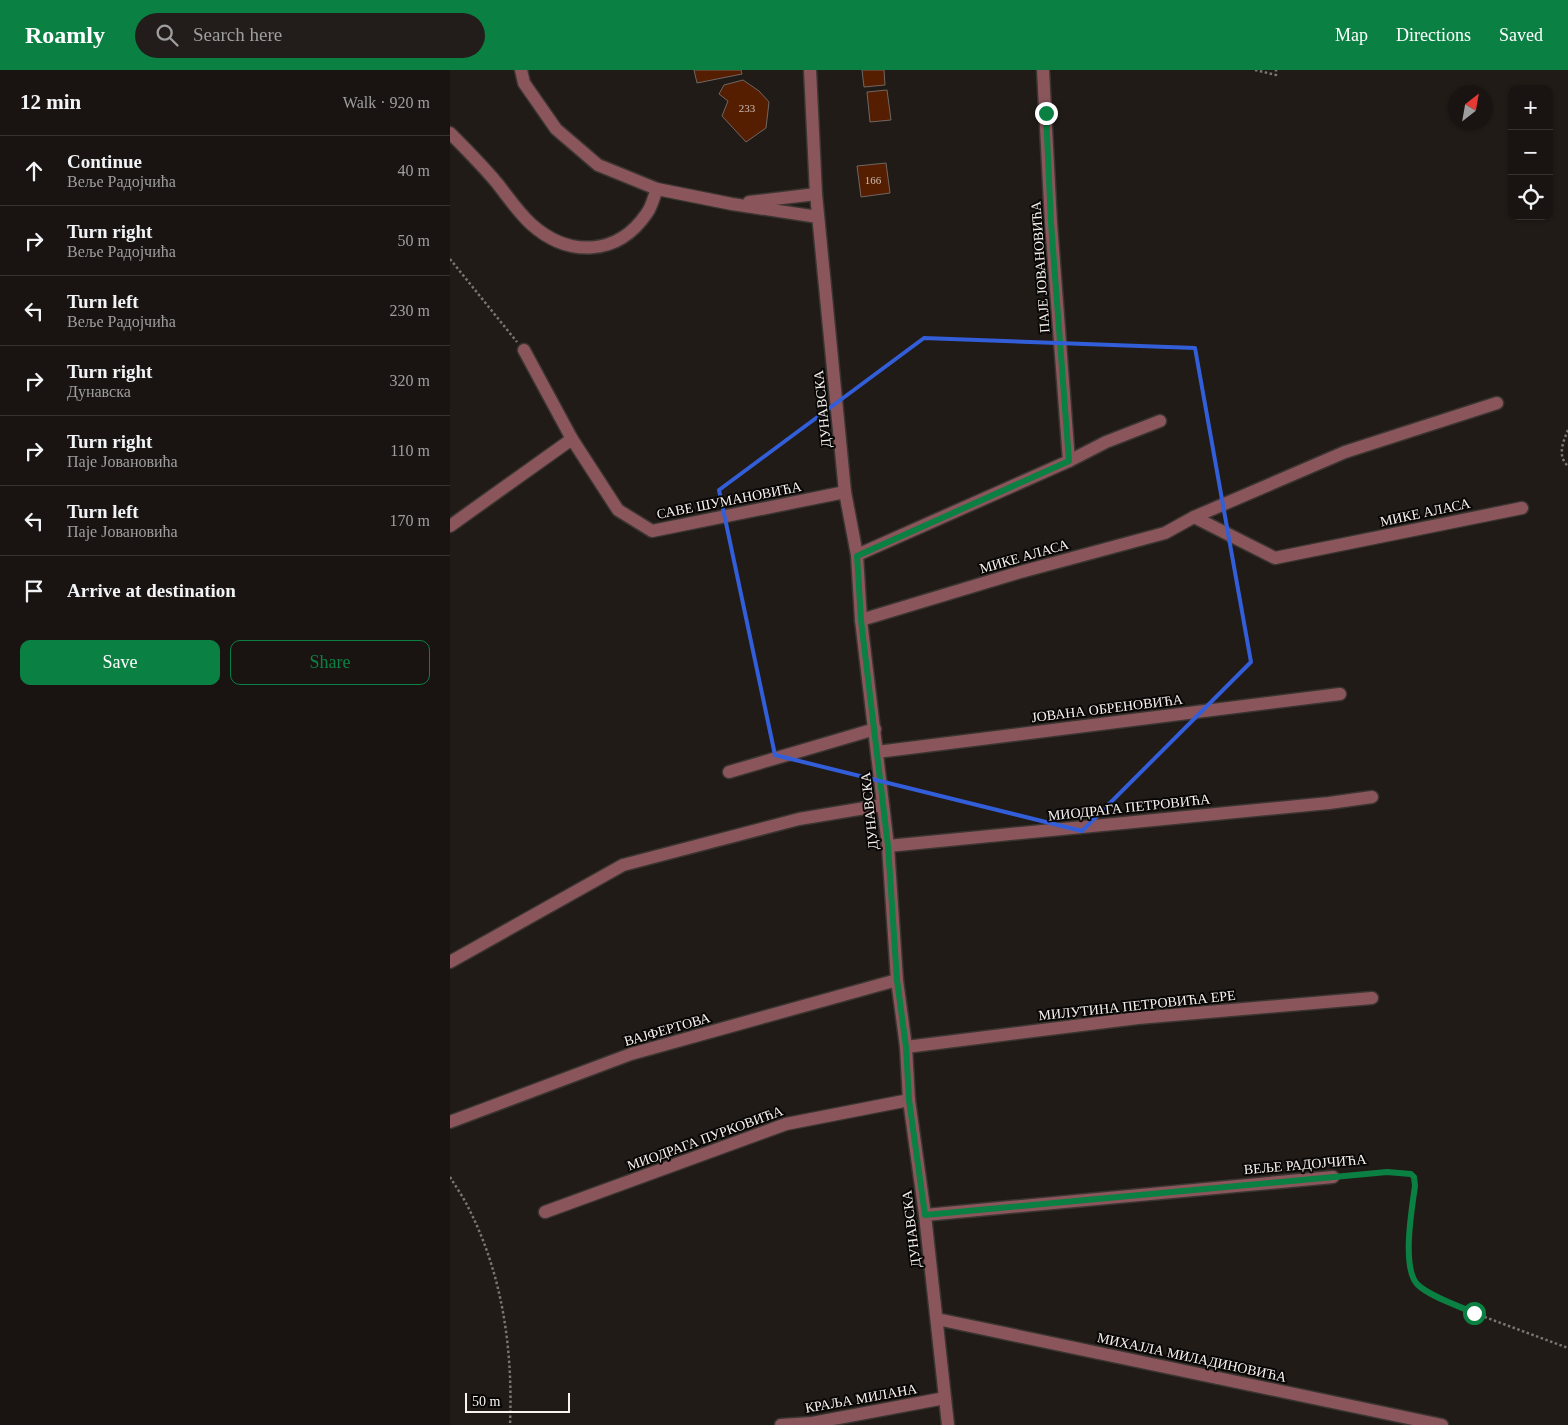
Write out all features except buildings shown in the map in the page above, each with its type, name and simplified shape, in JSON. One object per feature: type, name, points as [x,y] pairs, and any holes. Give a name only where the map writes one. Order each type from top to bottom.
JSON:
[{"type":"street","points":[[521,70],[524,82],[556,129],[598,164],[657,188],[732,204],[818,216]]},
{"type":"street","name":"ДУНАВСКА","points":[[810,70],[816,194],[845,492],[857,556],[861,620],[888,846],[897,980],[906,1047],[909,1100],[925,1215],[948,1425]]},
{"type":"street","name":"ПАЈЕ ЈОВАНОВИЋА","points":[[1043,70],[1051,223],[1069,461]]},
{"type":"street","points":[[450,133],[494,179],[531,224],[564,244],[596,248],[619,240],[635,227],[648,212],[657,188]]},
{"type":"street","points":[[732,204],[816,194]]},
{"type":"street","name":"САВЕ ШУМАНОВИЋА","points":[[524,350],[572,439],[618,510],[652,531],[845,492]]},
{"type":"street","name":"МИКЕ АЛАСА","points":[[861,620],[1017,573],[1165,533],[1194,517],[1345,452],[1497,403]]},
{"type":"street","points":[[857,556],[1069,461],[1106,442],[1160,421]]},
{"type":"street","points":[[450,526],[572,439]]},
{"type":"street","name":"МИКЕ АЛАСА","points":[[1194,517],[1274,558],[1522,508]]},
{"type":"street","name":"ЈОВАНА ОБРЕНОВИЋА","points":[[877,752],[1340,694]]},
{"type":"street","points":[[729,772],[875,729]]},
{"type":"street","name":"МИОДРАГА ПЕТРОВИЋА","points":[[888,846],[1320,804],[1372,796]]},
{"type":"street","points":[[450,962],[623,865],[799,819],[883,805]]},
{"type":"street","name":"ВАЈФЕРТОВА","points":[[450,1122],[631,1054],[897,980]]},
{"type":"street","name":"МИЛУТИНА ПЕТРОВИЋА ЕРЕ","points":[[906,1047],[1138,1018],[1372,998]]},
{"type":"street","name":"МИОДРАГА ПУРКОВИЋА","points":[[545,1212],[786,1124],[909,1100]]},
{"type":"street","name":"ВЕЉЕ РАДОЈЧИЋА","points":[[925,1215],[1333,1177]]},
{"type":"street","name":"МИХАЈЛА МИЛАДИНОВИЋА","points":[[937,1319],[1442,1425]]},
{"type":"street","name":"КРАЉА МИЛАНА","points":[[781,1425],[812,1422],[945,1398]]},
{"type":"path","points":[[1255,70],[1276,75],[1276,70]]},
{"type":"path","points":[[450,259],[524,350]]},
{"type":"path","points":[[1568,430],[1561,453],[1562,459],[1568,466]]},
{"type":"path","name":"ВЕЉЕ РАДОЈЧИЋА","points":[[1333,1177],[1387,1172],[1411,1174],[1414,1177],[1415,1186],[1408,1253],[1411,1273],[1416,1284],[1426,1291],[1474,1313],[1568,1348]]},
{"type":"path","points":[[450,1176],[478,1229],[500,1294],[508,1344],[510,1425]]},
{"type":"highlighted area","points":[[924,338],[1195,348],[1251,662],[1082,831],[775,755],[719,490]]},
{"type":"route","points":[[1046,113],[1051,223],[1069,461],[857,556],[861,620],[888,846],[897,980],[906,1047],[909,1100],[925,1215],[1387,1172],[1411,1174],[1414,1177],[1415,1186],[1408,1253],[1411,1273],[1416,1284],[1426,1291],[1474,1313]]}]
